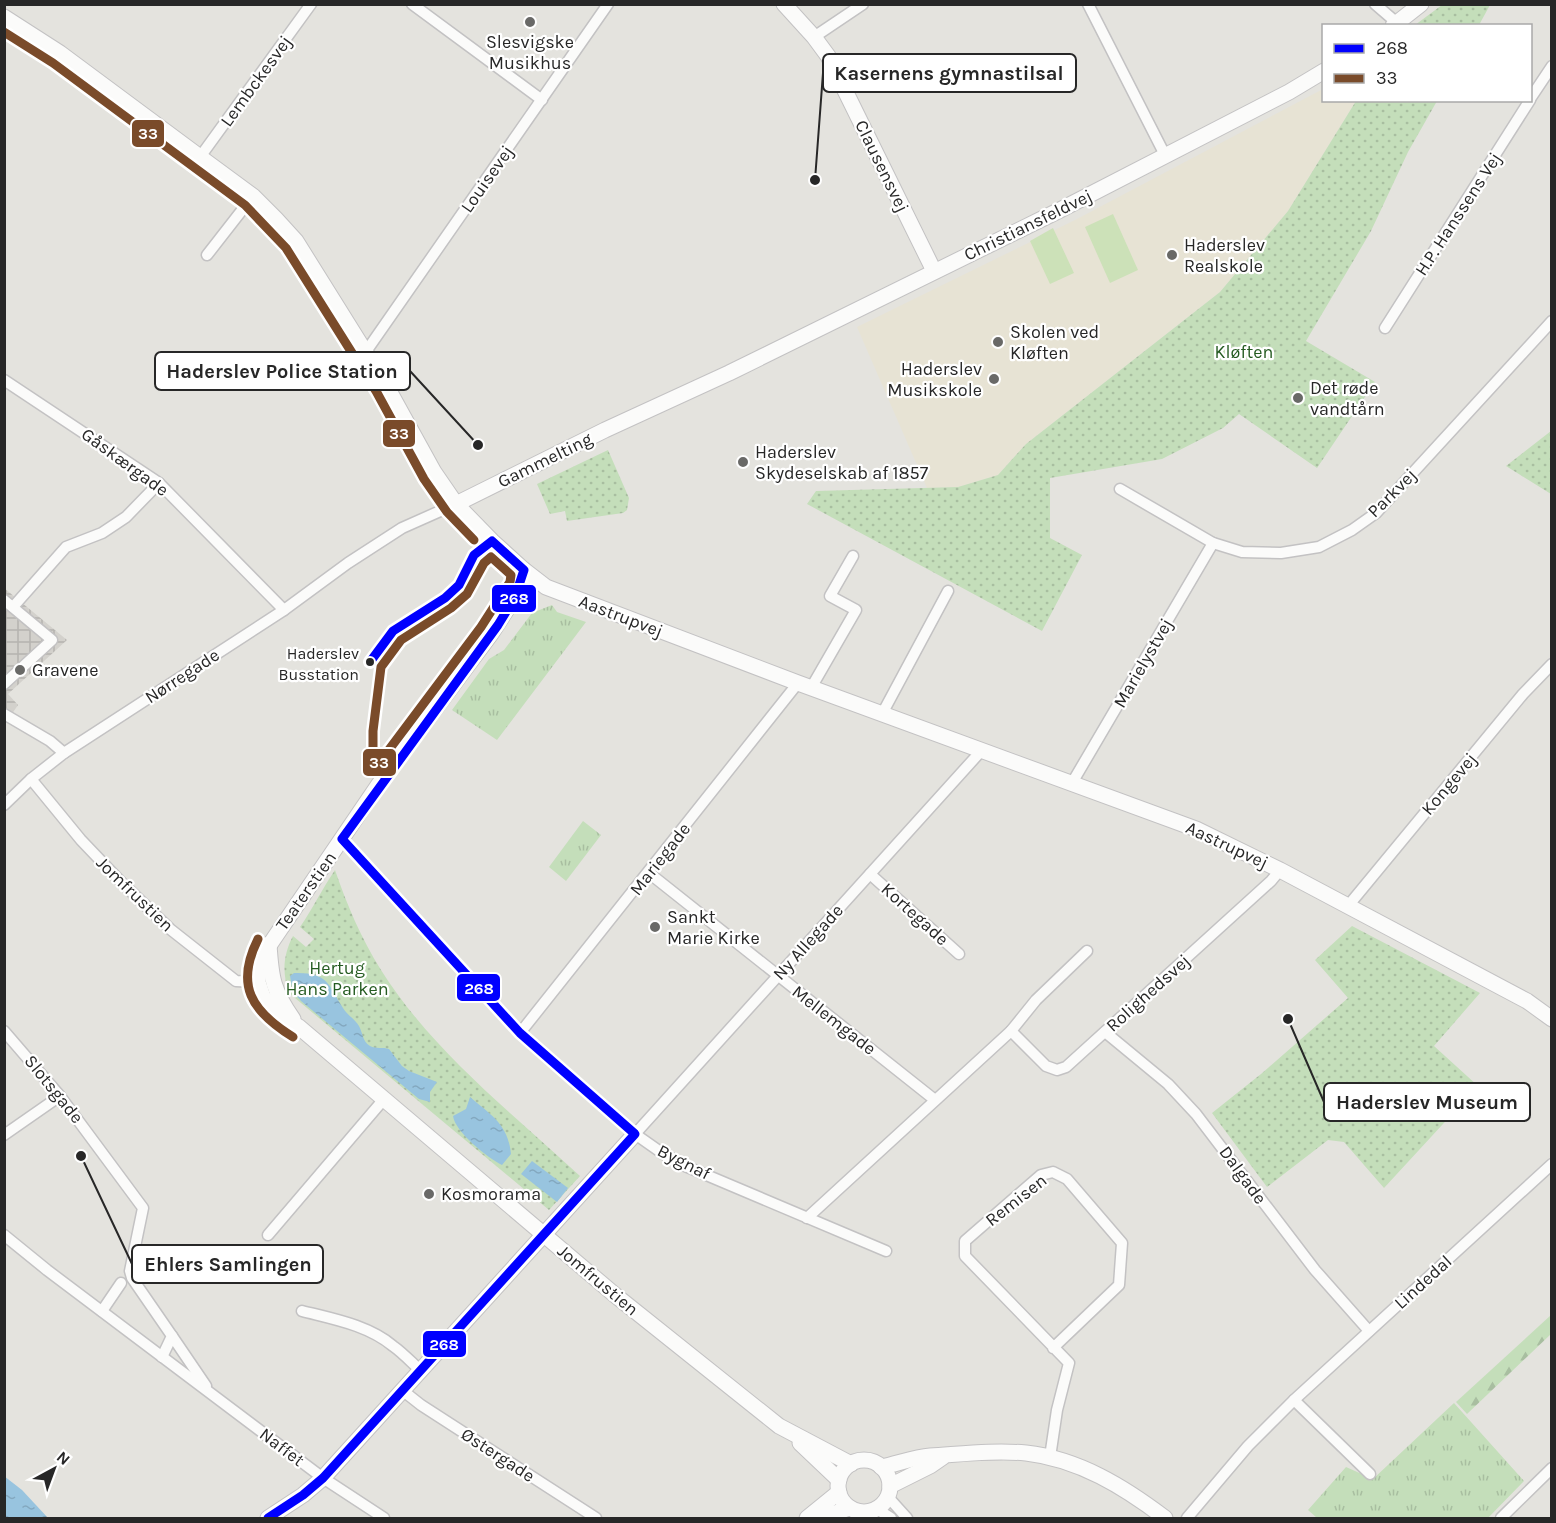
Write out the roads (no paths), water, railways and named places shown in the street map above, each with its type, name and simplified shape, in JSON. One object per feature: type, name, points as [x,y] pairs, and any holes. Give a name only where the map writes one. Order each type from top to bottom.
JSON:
[{"type":"street","name":"Lembckesvej","points":[[200,157],[312,4]]},
{"type":"street","points":[[412,4],[542,100]]},
{"type":"street","name":"Louisevej","points":[[365,353],[609,4]]},
{"type":"street","name":"Clausensvej","points":[[784,4],[828,56],[934,272]]},
{"type":"street","points":[[814,37],[863,4]]},
{"type":"street","points":[[1088,4],[1166,158]]},
{"type":"street","points":[[1375,4],[1395,24],[1421,4]]},
{"type":"street","name":"Aastrupvej","points":[[4,17],[60,53],[253,196],[296,241],[386,385],[434,472],[456,504],[492,542],[546,586],[804,686],[1196,829],[1280,870],[1527,1001],[1551,1018]]},
{"type":"street","name":"H.P. Hanssens Vej","points":[[1532,97],[1551,66]]},
{"type":"street","name":"Christiansfeldvej","points":[[729,373],[1166,158],[1289,92],[1322,72]]},
{"type":"street","name":"H.P. Hanssens Vej","points":[[1385,328],[1529,102]]},
{"type":"street","points":[[207,255],[253,196]]},
{"type":"street","name":"Parkvej","points":[[1120,489],[1213,543],[1242,552],[1281,553],[1319,547],[1352,530],[1376,513],[1551,321]]},
{"type":"street","name":"Gammelting","points":[[364,554],[402,528],[729,373]]},
{"type":"street","name":"Gåskærgade","points":[[4,380],[159,483],[284,610]]},
{"type":"street","points":[[4,684],[52,640],[9,604],[66,548],[102,533],[126,518],[159,483]]},
{"type":"street","name":"Marielystvej","points":[[1072,783],[1213,543]]},
{"type":"street","name":"Nørregade","points":[[4,806],[31,779],[64,753],[284,610],[364,554]]},
{"type":"street","points":[[804,686],[856,610],[830,596],[853,556]]},
{"type":"street","name":"Teaterstien","points":[[270,944],[379,784],[491,634],[522,586],[524,570]]},
{"type":"street","points":[[882,714],[948,591]]},
{"type":"street","name":"Kongevej","points":[[1348,906],[1523,694],[1551,664]]},
{"type":"street","name":"Mariegade","points":[[520,1033],[804,686]]},
{"type":"street","points":[[4,714],[50,741],[64,753]]},
{"type":"street","name":"Ny Allegade","points":[[635,1134],[982,750]]},
{"type":"street","name":"Jomfrustien","points":[[31,779],[81,840],[121,882],[204,958],[236,981],[258,982],[263,997],[281,1016],[299,1027],[384,1098],[615,1295],[790,1433],[839,1486]]},
{"type":"street","name":"Bygnaf","points":[[342,838],[520,1033],[635,1134],[685,1166],[886,1251]]},
{"type":"street","name":"Rolighedsvej","points":[[1011,1031],[1046,1066],[1058,1070],[1066,1067],[1271,881],[1280,870]]},
{"type":"street","name":"Mellemgade","points":[[649,873],[935,1100]]},
{"type":"street","name":"Kortegade","points":[[870,874],[959,954]]},
{"type":"street","points":[[258,982],[260,959],[270,944]]},
{"type":"street","name":"Jomfrustien","points":[[270,944],[275,992],[299,1027]]},
{"type":"street","points":[[807,1218],[1011,1031],[1036,1000],[1087,951]]},
{"type":"street","name":"Slotsgade","points":[[4,1031],[60,1096],[143,1208]]},
{"type":"street","name":"Dalgade","points":[[1105,1032],[1168,1084],[1196,1114],[1316,1270],[1369,1330]]},
{"type":"street","points":[[4,1136],[60,1096]]},
{"type":"street","points":[[268,1235],[384,1098]]},
{"type":"street","points":[[268,1518],[303,1495],[323,1478],[635,1134]]},
{"type":"street","name":"Lindedal","points":[[1187,1518],[1248,1446],[1294,1400],[1551,1164]]},
{"type":"street","name":"Remisen","points":[[1050,1457],[1069,1363],[1053,1348],[965,1256],[965,1241],[1041,1175],[1053,1172],[1067,1179],[1122,1243],[1119,1285],[1053,1348]]},
{"type":"street","name":"Naffet","points":[[143,1208],[130,1271],[132,1278],[211,1394]]},
{"type":"street","name":"Naffet","points":[[4,1235],[323,1478],[384,1518]]},
{"type":"street","points":[[102,1311],[120,1283]]},
{"type":"street","points":[[302,1311],[356,1326],[373,1334],[392,1344],[421,1371]]},
{"type":"street","points":[[162,1357],[172,1336]]},
{"type":"street","name":"Østergade","points":[[402,1390],[421,1405],[596,1518]]},
{"type":"street","points":[[1294,1400],[1370,1474]]},
{"type":"street","name":"Jomfrustien","points":[[790,1433],[851,1464]]},
{"type":"street","points":[[807,1518],[839,1486],[842,1474],[851,1464],[866,1461],[881,1467],[930,1456],[1001,1452],[1050,1457],[1085,1469],[1114,1483],[1165,1518]]},
{"type":"street","points":[[839,1486],[845,1503],[850,1508],[863,1512],[877,1509],[889,1491],[943,1456]]},
{"type":"street","points":[[881,1467],[889,1479],[889,1491],[907,1518]]},
{"type":"street","points":[[1501,1518],[1551,1468]]},
{"type":"street","points":[[826,1518],[850,1508]]},
{"type":"street","points":[[877,1509],[891,1518]]},
{"type":"water","points":[[294,973],[314,975],[326,981],[345,1010],[359,1026],[367,1044],[372,1047],[389,1049],[402,1066],[409,1071],[437,1082],[430,1092],[430,1102],[419,1099],[301,1001],[293,992],[290,976]]},
{"type":"water","points":[[470,1097],[497,1121],[506,1135],[511,1154],[502,1165],[473,1144],[455,1122],[453,1116],[466,1109]]},
{"type":"water","points":[[532,1161],[568,1188],[557,1202],[521,1174]]},
{"type":"water","points":[[4,1476],[22,1490],[48,1518],[5,1518]]},
{"type":"place","name":"Slesvigske Musikhus","points":[[530,22]]},
{"type":"place","name":"Kasernens gymnastilsal","points":[[815,180]]},
{"type":"place","name":"Haderslev Realskole","points":[[1172,255]]},
{"type":"place","name":"Skolen ved Kløften","points":[[998,342]]},
{"type":"place","name":"Haderslev Musikskole","points":[[994,379]]},
{"type":"place","name":"Det røde vandtårn","points":[[1298,398]]},
{"type":"place","name":"Haderslev Police Station","points":[[478,445]]},
{"type":"place","name":"Haderslev Skydeselskab af 1857","points":[[743,462]]},
{"type":"place","name":"Haderslev Busstation","points":[[370,662]]},
{"type":"place","name":"Gravene","points":[[20,670]]},
{"type":"place","name":"Sankt Marie Kirke","points":[[655,927]]},
{"type":"place","name":"Haderslev Museum","points":[[1288,1019]]},
{"type":"place","name":"Ehlers Samlingen","points":[[81,1156]]},
{"type":"place","name":"Kosmorama","points":[[429,1194]]},
{"type":"park label","name":"Kløften","points":[[1244,352]]},
{"type":"park label","name":"Hertug Hans Parken","points":[[337,978]]}]
